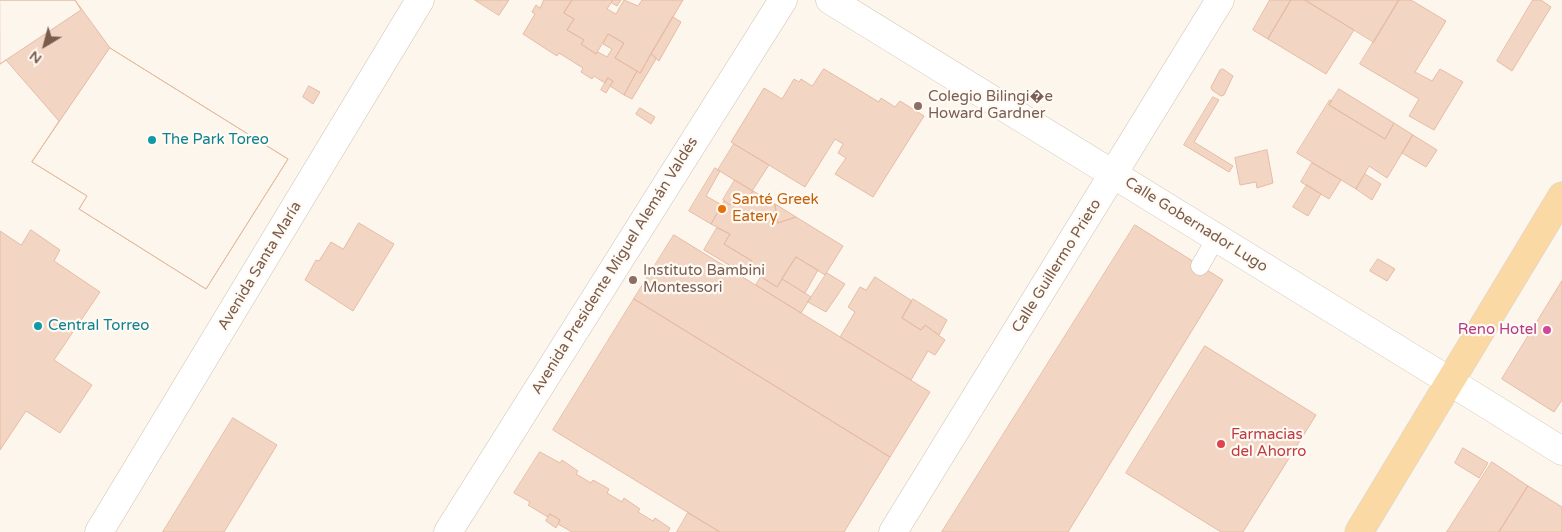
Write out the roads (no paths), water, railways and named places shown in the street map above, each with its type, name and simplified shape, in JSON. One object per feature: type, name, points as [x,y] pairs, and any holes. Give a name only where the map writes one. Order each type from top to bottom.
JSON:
[{"type":"main road","points":[[1359,532],[1562,196]]},
{"type":"street","name":"Avenida Santa María","points":[[99,532],[420,0]]},
{"type":"street","name":"Avenida Presidente Miguel Alemán Valdés","points":[[448,532],[782,0]]},
{"type":"street","name":"Calle Gobernador Lugo","points":[[830,0],[1562,451]]},
{"type":"street","name":"Calle Guillermo Prieto","points":[[893,532],[1220,0]]},
{"type":"lane","points":[[1200,266],[1216,238]]},
{"type":"place","name":"Colegio Bilingi�e Howard Gardner","points":[[918,106]]},
{"type":"place","name":"The Park Toreo","points":[[152,140]]},
{"type":"place","name":"Santé Greek Eatery","points":[[722,209]]},
{"type":"place","name":"Instituto Bambini Montessori","points":[[633,280]]},
{"type":"place","name":"Central Torreo","points":[[38,326]]},
{"type":"place","name":"Reno Hotel","points":[[1547,330]]},
{"type":"place","name":"Farmacias del Ahorro","points":[[1221,444]]}]
